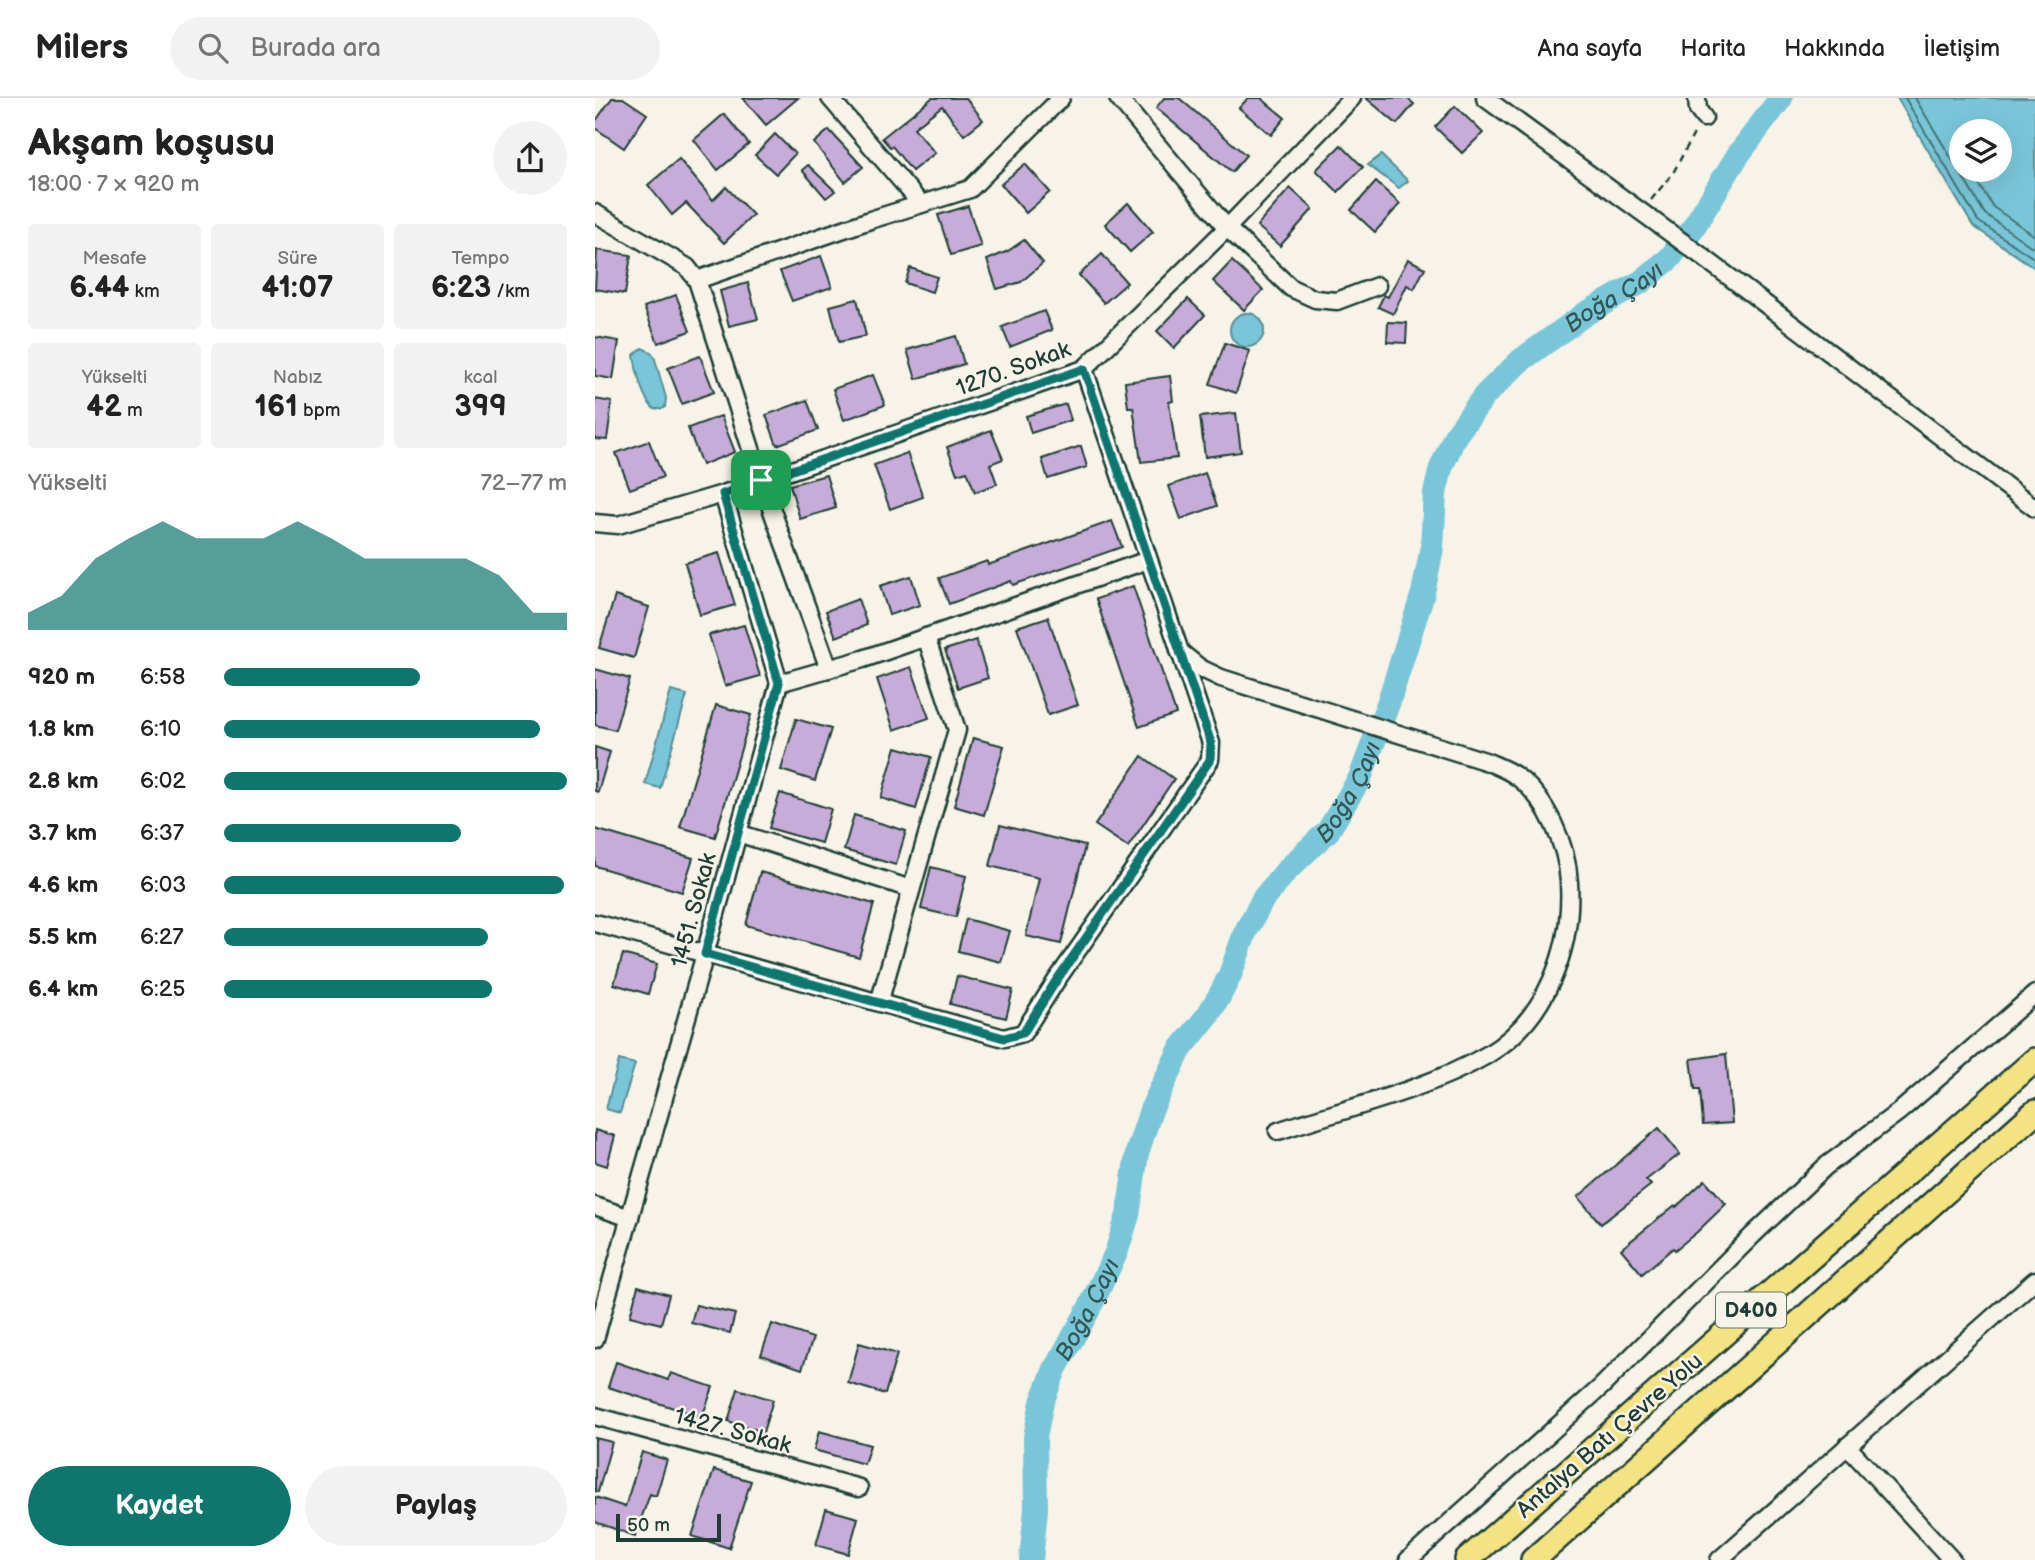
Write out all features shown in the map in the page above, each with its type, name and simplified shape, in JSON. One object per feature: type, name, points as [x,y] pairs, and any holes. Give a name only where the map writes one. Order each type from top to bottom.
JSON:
[{"type":"highway","name":"Antalya Batı Çevre Yolu","points":[[1467,1560],[2035,1060]]},
{"type":"highway","points":[[1533,1560],[2035,1112]]},
{"type":"street","points":[[830,98],[921,204]]},
{"type":"street","points":[[697,280],[970,189],[1061,98]]},
{"type":"street","points":[[1118,98],[1227,228],[1291,288],[1306,296],[1337,301],[1377,286]]},
{"type":"street","name":"1270. Sokak","points":[[596,527],[618,525],[723,494],[1084,369],[1227,228],[1352,98]]},
{"type":"street","points":[[1485,98],[1699,254],[2035,508]]},
{"type":"street","points":[[1697,98],[1704,118]]},
{"type":"street","points":[[595,213],[687,267],[697,280],[761,480],[829,668]]},
{"type":"street","points":[[595,923],[1004,1038],[1023,1033],[1056,981],[1210,760],[1211,743],[1084,369]]},
{"type":"street","points":[[723,494],[779,683],[926,637],[1148,559]]},
{"type":"street","points":[[879,1003],[957,730],[926,637]]},
{"type":"street","points":[[1179,651],[1200,668],[1221,678],[1488,762],[1517,777],[1541,803],[1558,834],[1568,864],[1571,904],[1556,975],[1538,1007],[1517,1031],[1488,1054],[1438,1079],[1277,1131]]},
{"type":"street","name":"1451. Sokak","points":[[595,1339],[779,683]]},
{"type":"street","points":[[738,833],[911,889]]},
{"type":"street","points":[[1408,1560],[1601,1387],[1826,1166],[1900,1111],[2035,993]]},
{"type":"street","points":[[595,1206],[630,1218]]},
{"type":"street","points":[[1719,1560],[2035,1280]]},
{"type":"street","name":"1427. Sokak","points":[[595,1416],[859,1488]]},
{"type":"street","points":[[1847,1446],[1952,1560]]},
{"type":"path","points":[[1641,212],[1673,173],[1689,140],[1704,118]]},
{"type":"water","points":[[1897,98],[2035,98],[2035,268],[1973,226]]},
{"type":"water","points":[[1381,155],[1408,181],[1399,188],[1368,165]]},
{"type":"water","points":[[1247,313],[1259,318],[1264,330],[1259,342],[1247,347],[1235,342],[1230,330],[1235,318]]},
{"type":"water","points":[[642,348],[654,356],[666,398],[665,407],[662,409],[654,409],[640,384],[634,355]]},
{"type":"water","points":[[671,691],[687,695],[660,788],[645,784]]},
{"type":"water","points":[[619,1060],[635,1064],[620,1113],[606,1109]]},
{"type":"building","points":[[612,98],[623,98],[647,114],[624,148],[595,128],[595,122]]},
{"type":"building","points":[[743,98],[798,98],[766,125]]},
{"type":"building","points":[[932,98],[966,98],[983,120],[964,135],[942,106],[914,128],[935,153],[912,171],[882,138]]},
{"type":"building","points":[[1164,98],[1179,98],[1246,155],[1232,172],[1156,108]]},
{"type":"building","points":[[1248,98],[1261,98],[1285,118],[1271,135],[1239,108]]},
{"type":"building","points":[[1366,98],[1407,98],[1414,104],[1397,124]]},
{"type":"building","points":[[1455,106],[1483,133],[1462,153],[1435,127]]},
{"type":"building","points":[[724,114],[749,144],[718,170],[694,140]]},
{"type":"building","points":[[829,130],[863,167],[845,182],[814,143]]},
{"type":"building","points":[[775,134],[795,154],[776,174],[755,155]]},
{"type":"building","points":[[1341,145],[1363,167],[1338,192],[1316,170]]},
{"type":"building","points":[[679,159],[713,200],[726,187],[753,215],[724,243],[686,203],[672,215],[648,185]]},
{"type":"building","points":[[1025,164],[1050,192],[1026,213],[1001,184]]},
{"type":"building","points":[[808,165],[835,191],[826,198],[802,170]]},
{"type":"building","points":[[1376,182],[1400,204],[1375,232],[1351,210]]},
{"type":"building","points":[[1290,188],[1313,209],[1280,246],[1257,226]]},
{"type":"building","points":[[1128,203],[1153,232],[1130,252],[1105,224]]},
{"type":"building","points":[[968,206],[981,246],[951,255],[938,215]]},
{"type":"building","points":[[1024,240],[1043,263],[1021,282],[997,289],[987,260]]},
{"type":"building","points":[[597,250],[631,255],[625,294],[595,289]]},
{"type":"building","points":[[1102,254],[1127,283],[1104,303],[1079,275]]},
{"type":"building","points":[[821,256],[832,287],[792,301],[780,271]]},
{"type":"building","points":[[1408,259],[1425,268],[1414,289],[1407,285],[1393,314],[1378,307],[1384,295],[1388,297]]},
{"type":"building","points":[[1232,261],[1263,290],[1244,310],[1213,281]]},
{"type":"building","points":[[910,268],[937,277],[932,292],[905,283]]},
{"type":"building","points":[[748,283],[758,319],[729,326],[720,291]]},
{"type":"building","points":[[676,295],[690,331],[658,343],[644,307]]},
{"type":"building","points":[[857,299],[866,336],[839,342],[830,306]]},
{"type":"building","points":[[1188,299],[1205,315],[1174,348],[1157,331]]},
{"type":"building","points":[[1044,311],[1052,330],[1010,347],[1002,327]]},
{"type":"building","points":[[1388,322],[1407,323],[1406,343],[1387,342]]},
{"type":"building","points":[[956,336],[964,364],[916,379],[907,350]]},
{"type":"building","points":[[595,337],[619,341],[613,379],[595,376]]},
{"type":"building","points":[[1225,343],[1250,351],[1236,393],[1210,384]]},
{"type":"building","points":[[700,356],[714,392],[682,404],[668,368]]},
{"type":"building","points":[[873,375],[885,405],[844,420],[833,389]]},
{"type":"building","points":[[1170,376],[1173,401],[1169,402],[1177,458],[1141,462],[1133,407],[1128,407],[1125,382]]},
{"type":"building","points":[[595,399],[612,402],[607,440],[595,439]]},
{"type":"building","points":[[807,400],[818,430],[777,445],[766,415]]},
{"type":"building","points":[[1066,404],[1071,420],[1031,433],[1026,416]]},
{"type":"building","points":[[1236,413],[1241,452],[1205,457],[1200,417]]},
{"type":"building","points":[[721,416],[735,452],[702,465],[688,428]]},
{"type":"building","points":[[991,430],[1003,459],[990,464],[997,484],[975,492],[967,471],[957,474],[947,447]]},
{"type":"building","points":[[649,441],[663,477],[630,489],[616,453]]},
{"type":"building","points":[[1081,446],[1087,467],[1048,479],[1042,459]]},
{"type":"building","points":[[907,453],[923,497],[890,509],[874,465]]},
{"type":"building","points":[[1205,473],[1217,506],[1181,519],[1169,486]]},
{"type":"building","points":[[826,475],[836,508],[800,519],[790,485]]},
{"type":"building","points":[[1112,521],[1122,547],[1013,585],[1011,581],[949,604],[939,578],[987,561],[988,565]]},
{"type":"building","points":[[719,553],[735,605],[700,615],[685,563]]},
{"type":"building","points":[[911,576],[920,605],[889,615],[880,586]]},
{"type":"building","points":[[1133,586],[1176,714],[1139,727],[1096,599]]},
{"type":"building","points":[[615,596],[649,607],[634,658],[599,648]]},
{"type":"building","points":[[858,599],[867,625],[836,637],[826,611]]},
{"type":"building","points":[[1048,617],[1078,705],[1048,715],[1017,627]]},
{"type":"building","points":[[744,625],[760,676],[725,686],[709,635]]},
{"type":"building","points":[[976,640],[988,678],[958,688],[945,650]]},
{"type":"building","points":[[911,667],[929,718],[894,730],[877,679]]},
{"type":"building","points":[[595,669],[630,679],[615,730],[595,725]]},
{"type":"building","points":[[716,705],[751,715],[715,837],[680,827]]},
{"type":"building","points":[[796,719],[831,729],[815,781],[781,770]]},
{"type":"building","points":[[973,738],[1004,746],[984,815],[954,806]]},
{"type":"building","points":[[595,747],[610,752],[598,792],[595,791]]},
{"type":"building","points":[[896,747],[931,757],[916,809],[881,798]]},
{"type":"building","points":[[1142,756],[1174,779],[1128,847],[1095,825]]},
{"type":"building","points":[[780,793],[831,809],[821,843],[769,828]]},
{"type":"building","points":[[854,815],[906,831],[896,865],[844,850]]},
{"type":"building","points":[[1000,825],[1085,846],[1061,944],[1026,936],[1039,878],[990,866]]},
{"type":"building","points":[[595,829],[693,858],[682,892],[595,866]]},
{"type":"building","points":[[931,867],[966,876],[956,917],[921,909]]},
{"type":"building","points":[[760,872],[874,904],[859,957],[746,925]]},
{"type":"building","points":[[966,919],[1010,931],[1001,962],[958,951]]},
{"type":"building","points":[[623,954],[657,964],[648,994],[614,984]]},
{"type":"building","points":[[957,976],[1013,990],[1006,1018],[950,1004]]},
{"type":"building","points":[[1726,1054],[1732,1123],[1703,1125],[1700,1089],[1695,1089],[1691,1059]]},
{"type":"building","points":[[1659,1128],[1680,1154],[1646,1180],[1651,1185],[1601,1224],[1578,1197]]},
{"type":"building","points":[[595,1130],[615,1136],[607,1166],[595,1162]]},
{"type":"building","points":[[1705,1180],[1726,1204],[1697,1232],[1642,1274],[1621,1249],[1675,1205],[1676,1207]]},
{"type":"building","points":[[638,1286],[669,1295],[661,1324],[630,1316]]},
{"type":"building","points":[[696,1305],[735,1314],[730,1333],[691,1323]]},
{"type":"building","points":[[772,1324],[813,1338],[802,1369],[761,1355]]},
{"type":"building","points":[[859,1343],[897,1354],[885,1394],[848,1383]]},
{"type":"building","points":[[616,1362],[668,1380],[671,1373],[713,1387],[702,1417],[608,1387]]},
{"type":"building","points":[[738,1389],[773,1400],[763,1432],[728,1421]]},
{"type":"building","points":[[819,1431],[870,1445],[864,1464],[814,1450]]},
{"type":"building","points":[[595,1438],[612,1442],[598,1492],[595,1491]]},
{"type":"building","points":[[642,1452],[667,1460],[656,1496],[650,1494],[635,1536],[595,1522],[595,1497],[625,1507]]},
{"type":"building","points":[[714,1470],[751,1481],[729,1548],[692,1536]]},
{"type":"building","points":[[826,1509],[858,1518],[848,1554],[816,1545]]},
{"type":"waterway","name":"Boğa Çayı","points":[[1031,1560],[1036,1509],[1035,1437],[1042,1402],[1055,1369],[1088,1311],[1116,1253],[1128,1215],[1137,1153],[1151,1110],[1180,1050],[1220,995],[1245,933],[1263,899],[1288,869],[1328,831],[1360,778],[1389,701],[1423,593],[1432,548],[1435,493],[1441,468],[1455,436],[1485,395],[1520,361],[1585,314],[1641,282],[1670,258],[1693,228],[1738,155],[1781,98]]},
{"type":"route","points":[[1084,369],[1211,743],[1210,760],[1056,981],[1023,1033],[1004,1038],[705,954],[779,683],[723,494],[761,480],[1084,369]]}]
